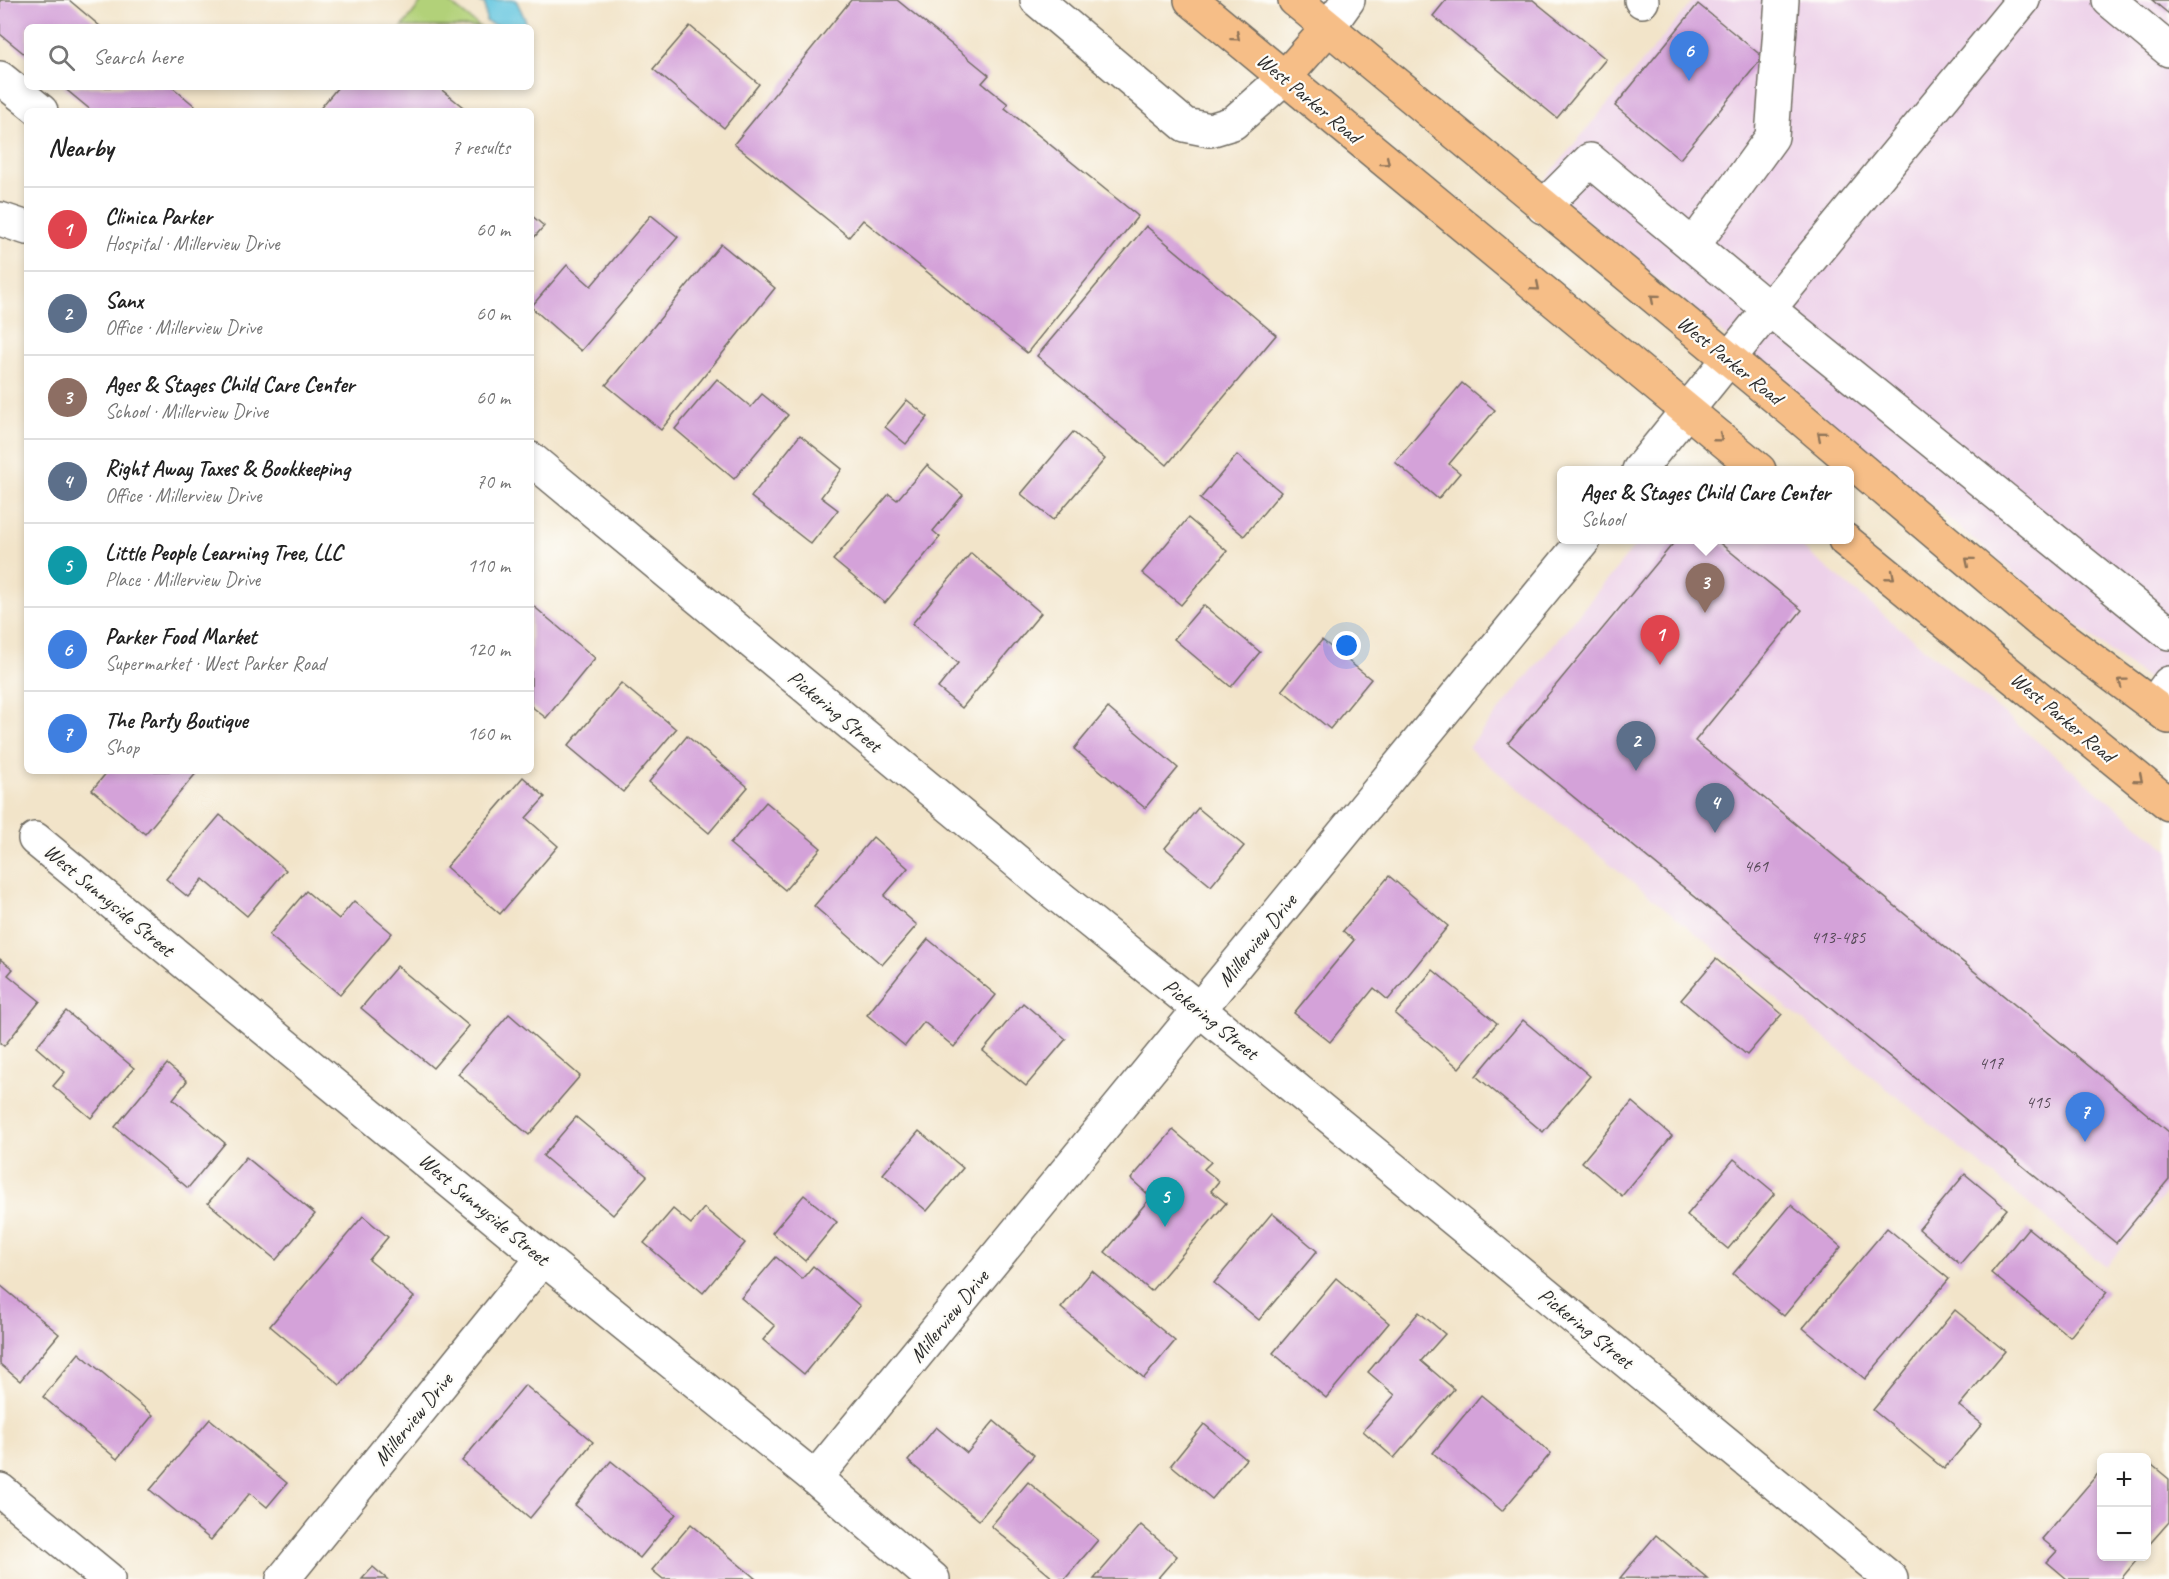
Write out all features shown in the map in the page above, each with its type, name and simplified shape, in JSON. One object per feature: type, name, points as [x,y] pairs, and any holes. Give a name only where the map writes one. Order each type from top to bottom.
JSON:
[{"type":"main road","name":"West Parker Road","points":[[1191,0],[1754,466]]},
{"type":"main road","name":"West Parker Road","points":[[1294,0],[1791,410],[2041,622],[2164,702]]},
{"type":"main road","points":[[1284,78],[1328,28]]},
{"type":"main road","name":"West Parker Road","points":[[1850,544],[2169,804]]},
{"type":"street","points":[[1037,0],[1185,124],[1210,130],[1233,123],[1284,78]]},
{"type":"street","points":[[1328,28],[1348,0]]},
{"type":"street","points":[[1693,246],[1772,137],[1782,0]]},
{"type":"street","points":[[1643,466],[1727,359],[2023,0]]},
{"type":"street","points":[[2109,0],[2169,50]]},
{"type":"street","points":[[0,78],[37,108]]},
{"type":"street","points":[[1543,207],[1590,160],[1769,309],[2169,633]]},
{"type":"street","points":[[0,219],[24,227]]},
{"type":"street","name":"Pickering Street","points":[[534,461],[1051,891],[1200,1010],[1891,1579]]},
{"type":"street","name":"Millerview Drive","points":[[815,1478],[1581,544]]},
{"type":"street","name":"West Sunnyside Street","points":[[35,839],[543,1258],[815,1478],[933,1579]]},
{"type":"street","name":"Millerview Drive","points":[[283,1579],[543,1258]]},
{"type":"street","points":[[0,1490],[108,1579]]},
{"type":"shaded area","points":[[1694,0],[2169,0],[2169,694],[2108,650],[1541,184]]},
{"type":"shaded area","points":[[1637,544],[1798,544],[2169,850],[2169,1188],[2106,1267],[1468,748]]},
{"type":"green space","points":[[423,0],[446,0],[476,24],[404,24]]},
{"type":"water","points":[[476,0],[516,0],[525,19],[524,24],[491,24],[486,21],[485,4]]},
{"type":"building","points":[[0,0],[69,0],[97,24],[24,24],[24,54],[0,34]]},
{"type":"building","points":[[851,0],[897,0],[989,75],[982,83],[1008,104],[1005,108],[1138,216],[1027,353],[863,220],[849,237],[734,144]]},
{"type":"building","points":[[1446,0],[1533,0],[1606,59],[1557,118],[1433,16]]},
{"type":"building","points":[[2152,0],[2169,0],[2169,14]]},
{"type":"building","points":[[1698,4],[1763,57],[1680,159],[1615,106]]},
{"type":"building","points":[[690,26],[759,84],[724,128],[653,69]]},
{"type":"building","points":[[67,90],[176,90],[195,106],[193,108],[88,108]]},
{"type":"building","points":[[336,90],[442,90],[464,108],[320,108]]},
{"type":"building","points":[[651,215],[678,237],[581,351],[534,310],[534,304],[567,265],[591,286]]},
{"type":"building","points":[[534,218],[544,226],[534,238]]},
{"type":"building","points":[[1146,226],[1276,335],[1167,465],[1037,356]]},
{"type":"building","points":[[721,244],[775,288],[661,430],[606,385]]},
{"type":"building","points":[[717,379],[751,407],[762,394],[788,415],[734,479],[675,429]]},
{"type":"building","points":[[1462,383],[1495,410],[1449,464],[1460,473],[1438,499],[1395,462]]},
{"type":"building","points":[[907,400],[928,417],[906,444],[885,427]]},
{"type":"building","points":[[1073,432],[1105,459],[1053,520],[1021,494]]},
{"type":"building","points":[[800,435],[842,469],[821,497],[838,510],[811,544],[751,497]]},
{"type":"building","points":[[1237,455],[1281,492],[1244,536],[1200,499]]},
{"type":"building","points":[[927,465],[963,495],[933,531],[940,537],[885,603],[833,560],[889,494],[897,500]]},
{"type":"building","points":[[1188,518],[1227,551],[1181,605],[1142,573]]},
{"type":"building","points":[[1673,544],[1721,544],[1802,610],[1695,741],[2169,1132],[2169,1179],[2116,1243],[1508,743]]},
{"type":"building","points":[[971,553],[1041,613],[962,708],[938,688],[958,663],[912,624]]},
{"type":"building","points":[[1203,605],[1260,652],[1231,687],[1174,639]]},
{"type":"building","points":[[534,607],[595,658],[546,718],[534,708]]},
{"type":"building","points":[[1322,640],[1371,679],[1330,729],[1282,690]]},
{"type":"building","points":[[621,683],[676,729],[623,792],[568,746]]},
{"type":"building","points":[[1108,708],[1178,768],[1145,808],[1074,749]]},
{"type":"building","points":[[687,736],[748,787],[709,833],[649,782]]},
{"type":"building","points":[[105,774],[195,774],[145,834],[92,790]]},
{"type":"building","points":[[523,777],[545,797],[526,818],[558,846],[500,914],[446,867]]},
{"type":"building","points":[[766,802],[821,848],[785,890],[730,844]]},
{"type":"building","points":[[1198,808],[1244,846],[1211,886],[1165,848]]},
{"type":"building","points":[[220,815],[286,870],[247,916],[203,879],[188,897],[166,879]]},
{"type":"building","points":[[873,837],[908,868],[884,896],[917,925],[882,965],[814,906]]},
{"type":"building","points":[[1389,876],[1448,926],[1388,1000],[1374,988],[1330,1042],[1294,1013],[1354,940],[1343,931]]},
{"type":"building","points":[[306,891],[339,919],[354,901],[392,933],[340,995],[269,935]]},
{"type":"building","points":[[928,939],[996,995],[954,1047],[924,1022],[905,1046],[867,1015]]},
{"type":"building","points":[[0,959],[13,969],[8,975],[40,1001],[4,1046],[0,1043]]},
{"type":"building","points":[[1716,959],[1782,1014],[1747,1055],[1681,1000]]},
{"type":"building","points":[[397,966],[469,1026],[433,1068],[361,1008]]},
{"type":"building","points":[[1433,970],[1497,1023],[1459,1068],[1395,1014]]},
{"type":"building","points":[[1023,1003],[1066,1039],[1026,1086],[983,1051]]},
{"type":"building","points":[[66,1011],[134,1068],[91,1118],[53,1086],[65,1072],[36,1047]]},
{"type":"building","points":[[509,1014],[580,1076],[529,1135],[458,1074]]},
{"type":"building","points":[[1523,1020],[1590,1076],[1543,1132],[1476,1076]]},
{"type":"building","points":[[167,1064],[187,1081],[173,1099],[225,1143],[188,1188],[115,1127]]},
{"type":"building","points":[[1632,1102],[1672,1136],[1622,1196],[1582,1162]]},
{"type":"building","points":[[576,1117],[647,1176],[613,1215],[543,1156]]},
{"type":"building","points":[[1173,1130],[1211,1162],[1204,1169],[1219,1181],[1211,1191],[1226,1203],[1151,1291],[1105,1252],[1151,1197],[1131,1179]]},
{"type":"building","points":[[919,1131],[963,1168],[927,1211],[883,1174]]},
{"type":"building","points":[[246,1157],[315,1214],[276,1260],[208,1203]]},
{"type":"building","points":[[1734,1159],[1775,1193],[1728,1249],[1687,1215]]},
{"type":"building","points":[[1965,1174],[2007,1209],[1960,1264],[1919,1229]]},
{"type":"building","points":[[804,1195],[837,1222],[805,1261],[772,1233]]},
{"type":"building","points":[[1791,1205],[1841,1247],[1784,1316],[1733,1274]]},
{"type":"building","points":[[704,1208],[745,1243],[703,1293],[644,1243],[673,1209],[691,1224]]},
{"type":"building","points":[[1272,1213],[1317,1251],[1259,1320],[1214,1283]]},
{"type":"building","points":[[363,1216],[388,1237],[369,1260],[414,1297],[340,1385],[270,1326]]},
{"type":"building","points":[[1887,1228],[1949,1279],[1865,1379],[1803,1328]]},
{"type":"building","points":[[2028,1228],[2107,1292],[2070,1337],[1991,1273]]},
{"type":"building","points":[[776,1257],[802,1279],[813,1266],[860,1306],[804,1374],[763,1340],[775,1326],[741,1298]]},
{"type":"building","points":[[1092,1271],[1175,1341],[1144,1378],[1061,1308]]},
{"type":"building","points":[[1336,1278],[1389,1323],[1326,1398],[1273,1353]]},
{"type":"building","points":[[0,1285],[59,1334],[20,1381],[0,1364]]},
{"type":"building","points":[[1955,1310],[2005,1351],[1959,1406],[1982,1424],[1944,1469],[1873,1410]]},
{"type":"building","points":[[1419,1312],[1445,1334],[1421,1361],[1454,1389],[1394,1458],[1363,1431],[1395,1395],[1368,1372]]},
{"type":"building","points":[[79,1353],[153,1415],[117,1459],[43,1397]]},
{"type":"building","points":[[525,1385],[593,1442],[530,1518],[462,1461]]},
{"type":"building","points":[[1481,1395],[1551,1453],[1502,1511],[1433,1453]]},
{"type":"building","points":[[210,1419],[287,1483],[267,1507],[250,1493],[211,1540],[150,1490]]},
{"type":"building","points":[[994,1421],[1034,1455],[979,1520],[908,1461],[936,1427],[967,1453]]},
{"type":"building","points":[[1204,1424],[1246,1459],[1212,1499],[1171,1465]]},
{"type":"building","points":[[611,1461],[676,1514],[640,1558],[575,1505]]},
{"type":"building","points":[[2151,1464],[2169,1479],[2169,1522],[2151,1542]]},
{"type":"building","points":[[2097,1475],[2097,1561],[2136,1561],[2121,1579],[2067,1579],[2047,1562],[2057,1551],[2042,1539]]},
{"type":"building","points":[[1028,1482],[1098,1540],[1065,1579],[1054,1579],[991,1526]]},
{"type":"building","points":[[691,1524],[756,1579],[663,1579],[652,1570]]},
{"type":"building","points":[[1141,1525],[1177,1556],[1157,1579],[1094,1579]]},
{"type":"building","points":[[1656,1535],[1708,1579],[1620,1578]]},
{"type":"building","points":[[373,1567],[387,1579],[362,1579]]},
{"type":"place","name":"Parker Food Market","points":[[1689,81]]},
{"type":"place","name":"Ages & Stages Child Care Center","points":[[1705,613]]},
{"type":"place","name":"Clinica Parker","points":[[1660,665]]},
{"type":"place","name":"Sanx","points":[[1636,771]]},
{"type":"place","name":"Right Away Taxes & Bookkeeping","points":[[1715,833]]},
{"type":"place","name":"The Party Boutique","points":[[2085,1142]]},
{"type":"place","name":"Little People Learning Tree, LLC","points":[[1165,1227]]}]
